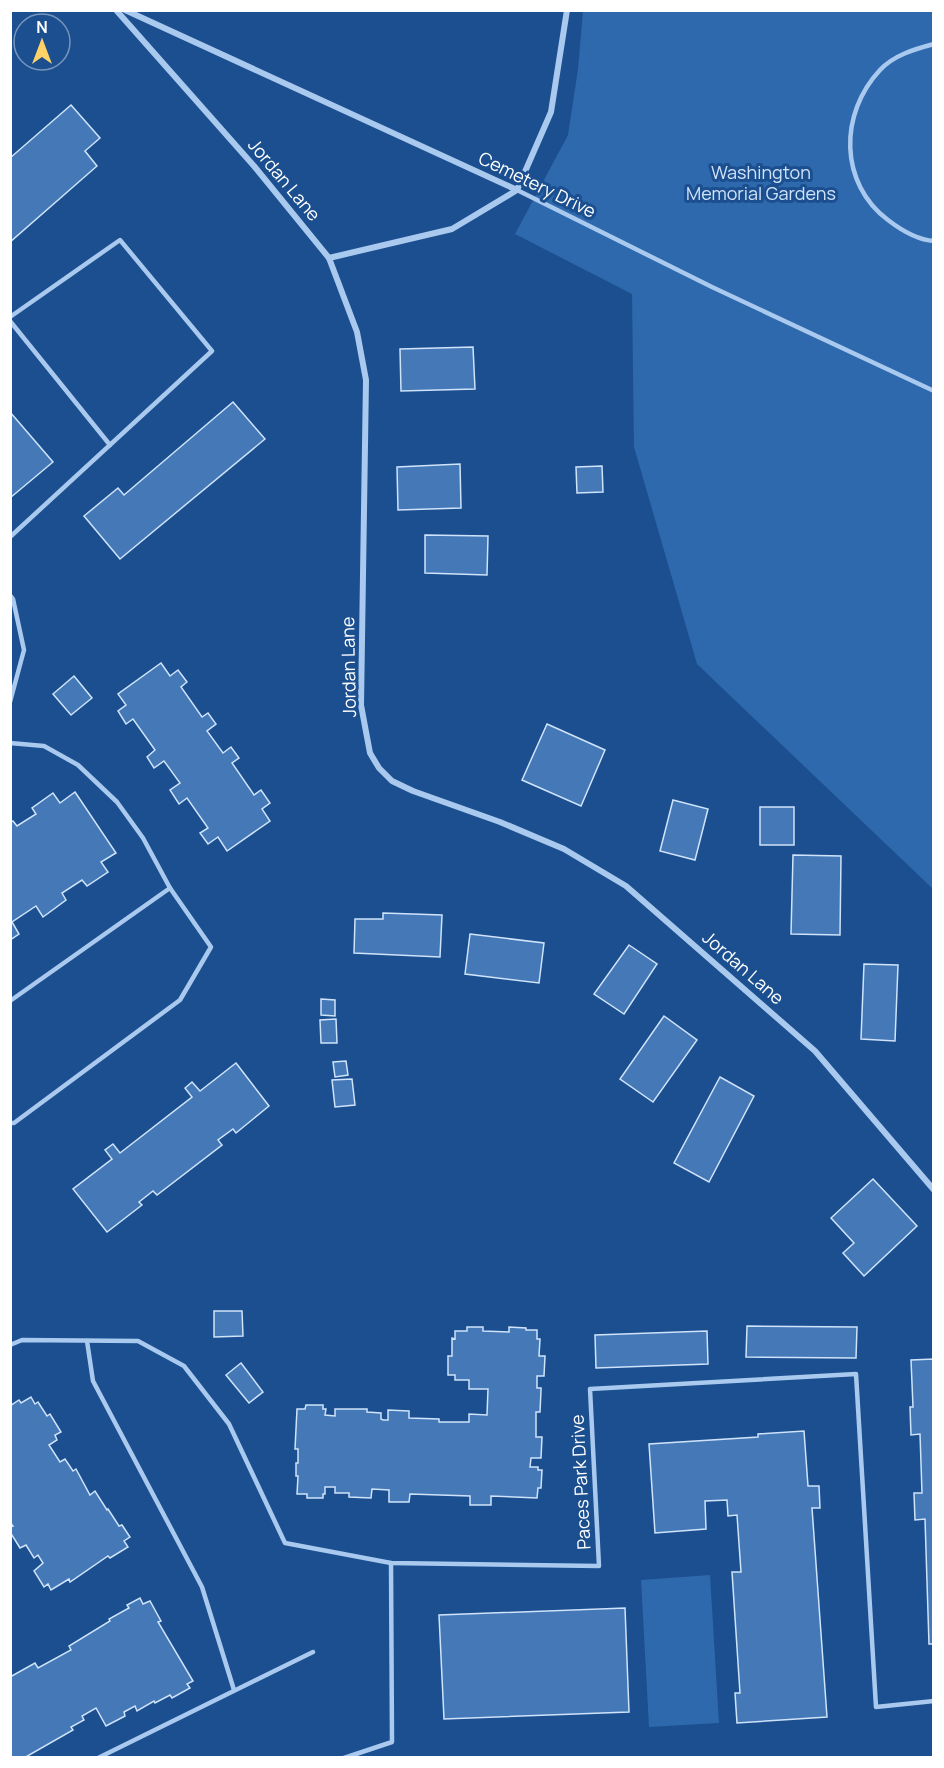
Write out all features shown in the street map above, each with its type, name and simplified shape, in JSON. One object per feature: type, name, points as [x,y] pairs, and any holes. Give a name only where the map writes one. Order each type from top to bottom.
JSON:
[{"type":"street","name":"Jordan Lane","points":[[116,10],[254,166],[329,258],[357,332],[366,380],[361,705],[370,753],[379,768],[392,781],[413,791],[500,822],[564,849],[626,886],[815,1051],[933,1190]]},
{"type":"street","name":"Cemetery Drive","points":[[125,10],[517,190]]},
{"type":"street","points":[[329,258],[452,229],[517,190],[551,112],[567,10]]},
{"type":"lane","points":[[933,44],[908,51],[881,69],[862,94],[851,124],[850,155],[859,185],[876,211],[900,230],[933,241]]},
{"type":"lane","name":"Cemetery Drive","points":[[517,190],[712,287],[933,391]]},
{"type":"lane","points":[[10,537],[110,445],[212,351],[120,240],[10,319],[110,445]]},
{"type":"lane","points":[[10,595],[13,599],[24,650],[10,702]]},
{"type":"lane","points":[[10,743],[44,746],[78,765],[117,802],[143,838],[170,888],[211,947],[180,1000],[14,1123],[10,1123]]},
{"type":"lane","points":[[10,1001],[170,888]]},
{"type":"lane","name":"Paces Park Drive","points":[[10,1345],[22,1340],[138,1341],[184,1366],[229,1424],[285,1543],[391,1563],[599,1566],[590,1389],[856,1374],[876,1707],[933,1701]]},
{"type":"lane","points":[[87,1341],[93,1381],[202,1587],[234,1690]]},
{"type":"lane","points":[[344,1758],[392,1742],[391,1563]]},
{"type":"lane","points":[[98,1758],[313,1652]]},
{"type":"green space","name":"Washington Memorial Gardens","points":[[583,11],[933,11],[933,889],[697,664],[634,447],[632,294],[515,234],[568,135],[578,69]]},
{"type":"green space","points":[[710,1575],[719,1723],[649,1727],[641,1580]]},
{"type":"building","points":[[71,105],[100,138],[85,151],[97,166],[10,242],[10,158]]},
{"type":"building","points":[[473,347],[475,389],[401,391],[400,349]]},
{"type":"building","points":[[233,402],[265,439],[120,559],[84,516],[118,488],[124,495]]},
{"type":"building","points":[[10,412],[53,462],[10,498]]},
{"type":"building","points":[[460,464],[461,508],[398,510],[397,467]]},
{"type":"building","points":[[602,466],[603,492],[577,493],[576,467]]},
{"type":"building","points":[[425,535],[488,536],[487,575],[425,573]]},
{"type":"building","points":[[161,663],[170,676],[178,670],[187,682],[181,687],[202,717],[208,713],[216,724],[207,731],[223,753],[231,747],[239,758],[232,763],[254,795],[261,790],[270,803],[262,809],[270,821],[227,851],[218,837],[208,844],[200,833],[208,828],[187,798],[179,804],[170,790],[180,783],[164,761],[154,768],[147,757],[155,750],[133,719],[126,724],[118,711],[126,705],[118,694]]},
{"type":"building","points":[[74,676],[92,698],[71,715],[53,694]]},
{"type":"building","points":[[547,724],[605,750],[581,806],[522,780]]},
{"type":"building","points":[[75,792],[116,853],[101,862],[108,872],[87,886],[82,880],[62,893],[66,900],[43,917],[36,906],[12,922],[19,934],[10,940],[10,823],[13,821],[17,826],[36,814],[32,808],[53,793],[60,803]]},
{"type":"building","points":[[673,800],[708,809],[695,860],[660,851]]},
{"type":"building","points":[[760,807],[794,807],[794,845],[760,845]]},
{"type":"building","points":[[793,855],[841,856],[840,935],[791,934]]},
{"type":"building","points":[[383,913],[442,915],[440,957],[354,953],[355,919],[383,919]]},
{"type":"building","points":[[470,934],[544,943],[539,983],[465,974]]},
{"type":"building","points":[[629,945],[657,964],[624,1014],[594,994]]},
{"type":"building","points":[[864,964],[898,965],[895,1041],[861,1039]]},
{"type":"building","points":[[321,999],[335,1000],[335,1016],[321,1015]]},
{"type":"building","points":[[664,1016],[697,1040],[653,1102],[620,1079]]},
{"type":"building","points":[[336,1019],[337,1043],[321,1043],[320,1020]]},
{"type":"building","points":[[346,1061],[348,1075],[335,1077],[333,1062]]},
{"type":"building","points":[[236,1063],[269,1106],[236,1133],[233,1129],[218,1140],[222,1145],[157,1195],[153,1191],[139,1202],[142,1205],[107,1232],[73,1189],[112,1159],[105,1150],[113,1144],[120,1153],[192,1097],[185,1088],[192,1082],[200,1091]]},
{"type":"building","points":[[720,1077],[754,1096],[709,1182],[674,1163]]},
{"type":"building","points":[[352,1079],[355,1105],[335,1107],[332,1080]]},
{"type":"building","points":[[873,1179],[917,1226],[864,1276],[843,1253],[854,1243],[831,1218]]},
{"type":"building","points":[[214,1311],[242,1311],[243,1336],[214,1337]]},
{"type":"building","points":[[747,1326],[857,1327],[856,1358],[746,1357]]},
{"type":"building","points":[[467,1327],[483,1327],[483,1331],[509,1332],[509,1327],[537,1330],[537,1339],[540,1339],[539,1356],[545,1356],[544,1376],[537,1376],[537,1388],[541,1390],[540,1412],[536,1412],[536,1437],[542,1437],[541,1458],[531,1458],[530,1467],[538,1467],[538,1470],[542,1470],[541,1488],[538,1488],[537,1498],[491,1496],[491,1505],[470,1505],[470,1496],[410,1494],[409,1502],[389,1502],[389,1490],[372,1489],[371,1498],[349,1497],[349,1493],[335,1493],[335,1487],[325,1487],[323,1498],[307,1498],[307,1494],[297,1494],[298,1449],[295,1449],[297,1409],[305,1409],[306,1405],[323,1405],[323,1409],[326,1409],[325,1415],[335,1416],[335,1409],[367,1409],[367,1412],[381,1413],[383,1420],[388,1420],[388,1410],[409,1411],[409,1418],[439,1419],[439,1422],[469,1422],[469,1414],[487,1415],[488,1389],[469,1389],[469,1380],[455,1380],[455,1375],[448,1375],[448,1356],[452,1356],[452,1338],[455,1339],[455,1331],[467,1331]]},
{"type":"building","points":[[707,1331],[708,1364],[596,1368],[595,1335]]},
{"type":"building","points":[[934,1359],[934,1644],[929,1644],[925,1519],[915,1520],[914,1493],[922,1493],[920,1434],[911,1435],[910,1407],[913,1407],[911,1360]]},
{"type":"building","points":[[241,1363],[263,1392],[249,1403],[226,1375]]},
{"type":"building","points":[[31,1397],[35,1404],[38,1402],[47,1416],[50,1414],[61,1432],[55,1435],[57,1440],[49,1445],[60,1462],[65,1459],[73,1471],[76,1469],[90,1495],[95,1491],[119,1526],[122,1525],[130,1537],[124,1541],[128,1547],[110,1558],[108,1556],[70,1582],[69,1579],[51,1590],[48,1584],[44,1587],[34,1571],[43,1563],[38,1555],[34,1558],[26,1545],[20,1548],[10,1532],[10,1527],[13,1526],[10,1522],[10,1406],[19,1400],[21,1403]]},
{"type":"building","points":[[804,1431],[808,1486],[819,1486],[820,1508],[812,1508],[827,1717],[737,1723],[735,1693],[740,1693],[732,1572],[741,1572],[737,1515],[728,1516],[727,1500],[705,1501],[706,1529],[655,1533],[649,1444],[758,1437],[758,1434]]},
{"type":"building","points":[[140,1598],[143,1604],[150,1601],[161,1621],[158,1622],[193,1681],[187,1684],[190,1688],[172,1698],[170,1695],[155,1703],[154,1701],[137,1711],[135,1706],[124,1712],[125,1716],[106,1726],[96,1708],[82,1716],[84,1720],[71,1727],[73,1730],[24,1758],[10,1758],[10,1677],[35,1663],[38,1668],[71,1650],[69,1646],[110,1621],[109,1619],[129,1608],[127,1605]]},
{"type":"building","points":[[625,1608],[629,1712],[444,1719],[439,1615]]}]
